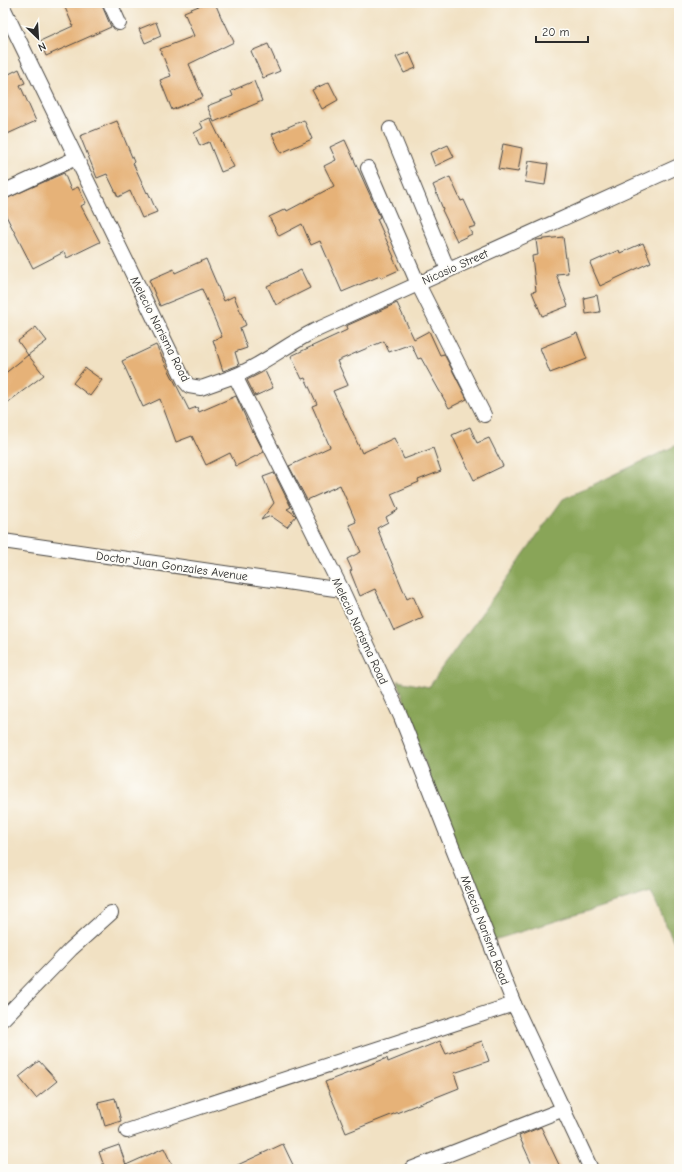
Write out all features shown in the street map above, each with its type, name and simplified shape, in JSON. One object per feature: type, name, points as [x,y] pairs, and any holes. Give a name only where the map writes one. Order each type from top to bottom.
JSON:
[{"type":"street","points":[[110,3],[119,23]]},
{"type":"street","name":"Melecio Narisma Road","points":[[3,7],[184,380],[189,386],[201,388],[235,376],[342,590],[401,717],[514,1004],[591,1169]]},
{"type":"street","points":[[390,130],[448,270]]},
{"type":"street","points":[[3,192],[76,158]]},
{"type":"street","name":"Nicasio Street","points":[[235,376],[252,369],[314,331],[679,166]]},
{"type":"street","points":[[368,168],[418,284],[484,415]]},
{"type":"street","name":"Doctor Juan Gonzales Avenue","points":[[3,541],[342,590]]},
{"type":"street","points":[[3,1019],[71,949],[111,913]]},
{"type":"street","points":[[127,1131],[514,1004]]},
{"type":"street","points":[[411,1169],[564,1109]]},
{"type":"green space","points":[[679,444],[679,953],[651,892],[484,943],[398,681],[429,687],[563,499]]},
{"type":"building","points":[[63,3],[101,3],[111,27],[46,56],[40,41],[73,26]]},
{"type":"building","points":[[206,3],[215,3],[234,42],[189,64],[203,97],[172,110],[160,80],[171,76],[160,49],[194,36],[184,12]]},
{"type":"building","points":[[156,22],[161,36],[145,43],[139,29]]},
{"type":"building","points":[[268,44],[280,71],[263,78],[251,51]]},
{"type":"building","points":[[409,52],[416,68],[404,73],[396,57]]},
{"type":"building","points":[[19,69],[25,83],[20,85],[36,121],[3,136],[3,77]]},
{"type":"building","points":[[254,81],[262,101],[214,122],[207,106],[233,96],[231,91]]},
{"type":"building","points":[[329,82],[338,100],[322,109],[312,90]]},
{"type":"building","points":[[210,118],[234,167],[221,172],[209,142],[200,146],[194,133],[203,128],[200,122]]},
{"type":"building","points":[[304,120],[312,139],[281,153],[272,134]]},
{"type":"building","points":[[117,121],[134,162],[133,163],[157,212],[142,218],[130,191],[118,197],[107,174],[97,178],[80,136]]},
{"type":"building","points":[[345,140],[380,217],[377,219],[399,270],[381,278],[380,276],[342,292],[320,241],[311,245],[302,224],[279,236],[269,217],[286,209],[287,211],[334,186],[324,166],[336,160],[330,147]]},
{"type":"building","points":[[503,144],[522,148],[518,172],[498,169]]},
{"type":"building","points":[[448,145],[454,157],[435,166],[430,153]]},
{"type":"building","points":[[529,161],[548,164],[545,185],[525,182]]},
{"type":"building","points":[[64,173],[71,190],[78,187],[86,203],[81,206],[100,242],[67,258],[64,252],[33,268],[3,210],[3,200]]},
{"type":"building","points":[[450,177],[461,201],[464,200],[476,226],[469,228],[472,234],[457,241],[442,210],[443,209],[433,185]]},
{"type":"building","points":[[563,237],[568,273],[556,274],[568,306],[542,316],[532,292],[536,291],[532,256],[538,255],[536,240]]},
{"type":"building","points":[[643,243],[651,262],[600,286],[590,263],[619,250],[620,253]]},
{"type":"building","points":[[206,259],[224,301],[234,296],[246,325],[240,328],[247,348],[235,352],[239,365],[223,371],[213,340],[222,337],[202,289],[160,306],[149,280],[174,269],[175,273]]},
{"type":"building","points":[[301,270],[310,288],[276,305],[267,286]]},
{"type":"building","points":[[597,295],[600,312],[586,314],[584,298]]},
{"type":"building","points":[[397,303],[414,339],[429,331],[440,355],[444,354],[467,399],[449,408],[421,358],[418,359],[411,344],[389,352],[384,341],[337,361],[348,385],[333,391],[362,453],[394,438],[404,459],[433,448],[441,471],[418,480],[419,482],[391,494],[398,510],[386,517],[388,522],[377,528],[407,599],[413,596],[423,618],[394,631],[375,589],[360,596],[350,571],[352,570],[347,559],[361,552],[349,525],[356,522],[340,485],[307,500],[289,466],[330,447],[312,406],[317,404],[305,378],[302,379],[291,356],[347,330],[346,326]]},
{"type":"building","points":[[36,327],[47,341],[28,355],[18,341]]},
{"type":"building","points":[[577,333],[587,359],[550,373],[540,348]]},
{"type":"building","points":[[156,345],[189,410],[197,407],[199,412],[236,396],[252,432],[253,431],[264,452],[236,466],[230,453],[206,465],[192,436],[176,442],[160,399],[143,407],[122,361]]},
{"type":"building","points":[[28,355],[44,375],[3,406],[3,375]]},
{"type":"building","points":[[85,368],[102,380],[90,396],[73,383]]},
{"type":"building","points":[[265,371],[273,388],[255,396],[247,380]]},
{"type":"building","points":[[470,427],[477,443],[489,438],[503,466],[474,480],[452,435]]},
{"type":"building","points":[[274,473],[291,507],[287,509],[296,516],[287,527],[271,516],[261,520],[274,503],[263,477]]},
{"type":"building","points":[[440,1041],[446,1054],[482,1041],[489,1061],[454,1073],[459,1088],[346,1133],[325,1082],[387,1058],[388,1062]]},
{"type":"building","points":[[39,1061],[57,1081],[36,1098],[19,1077]]},
{"type":"building","points":[[115,1098],[121,1121],[105,1126],[98,1102]]},
{"type":"building","points":[[541,1127],[561,1169],[534,1169],[519,1136]]},
{"type":"building","points":[[283,1144],[295,1169],[229,1169]]},
{"type":"building","points":[[119,1145],[126,1165],[164,1148],[174,1169],[105,1169],[99,1152]]}]
